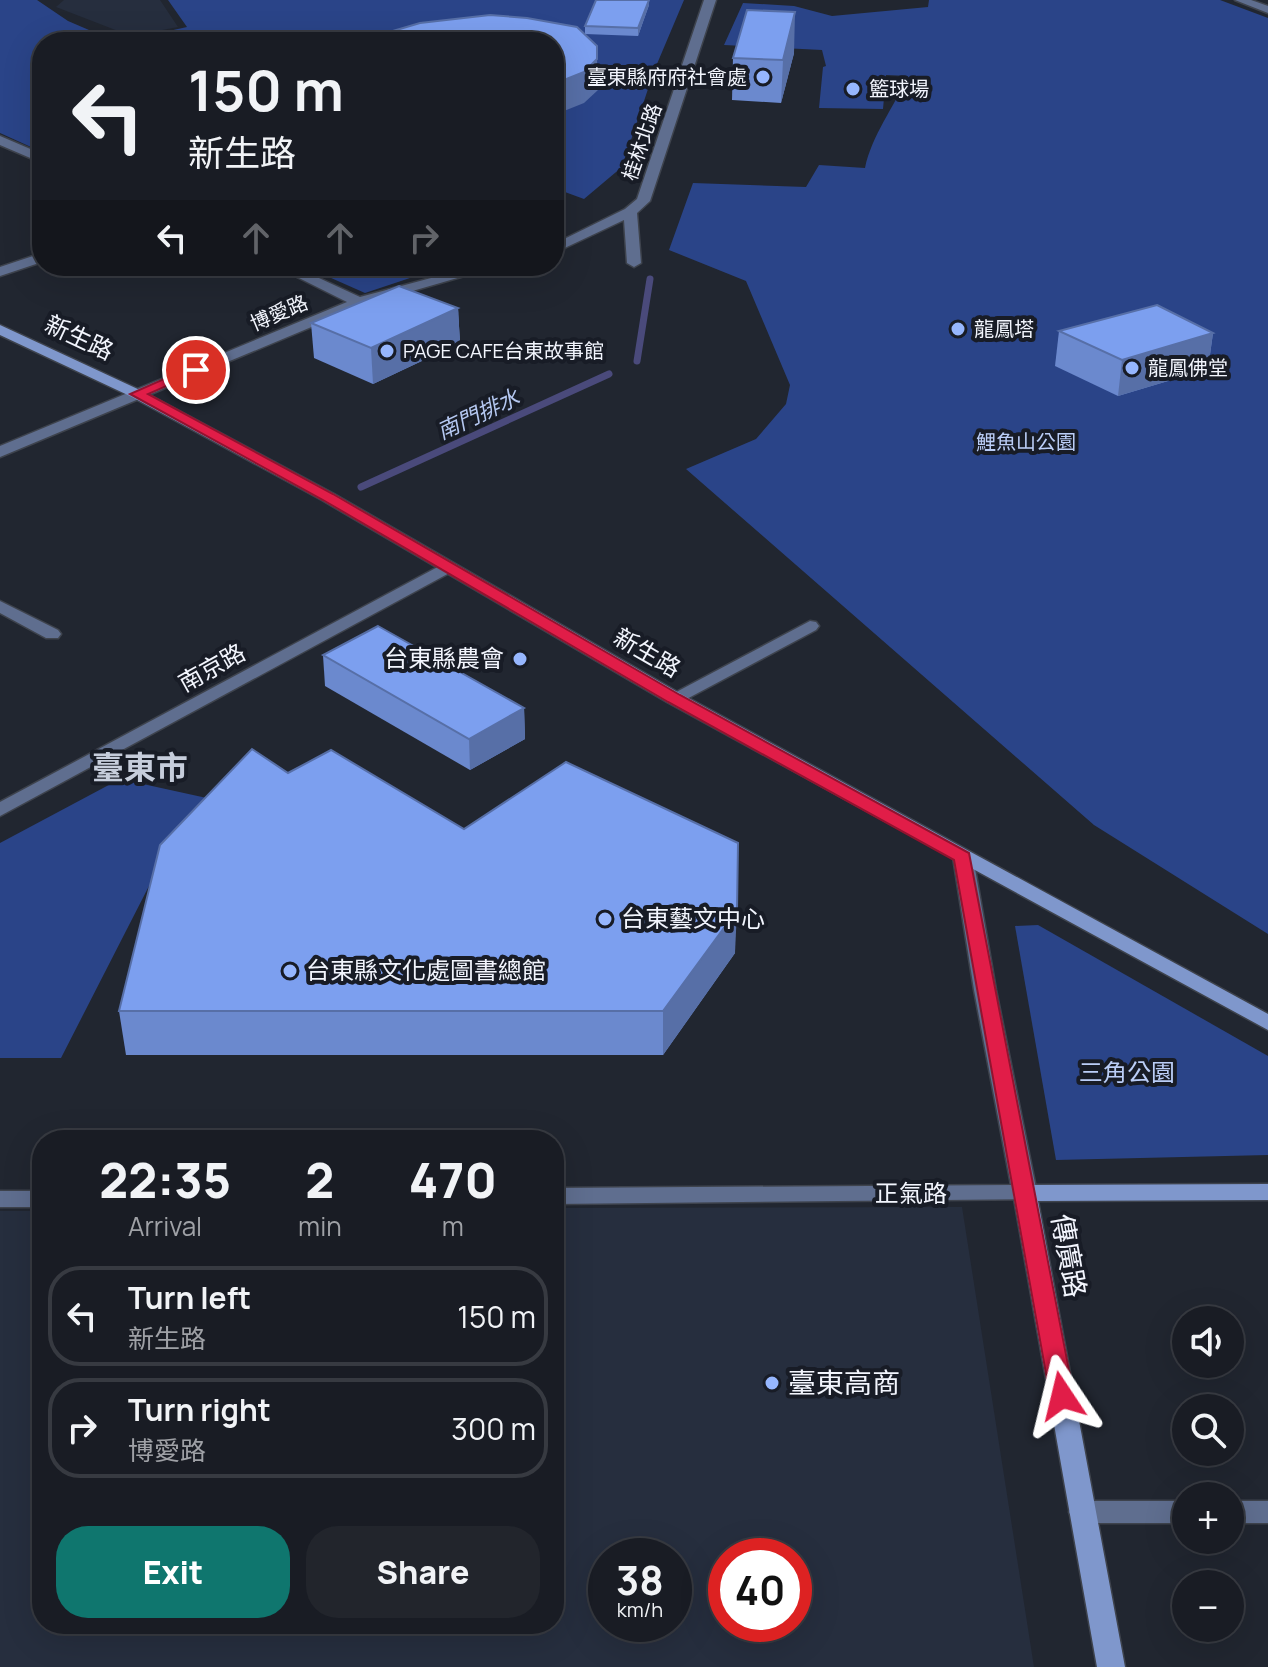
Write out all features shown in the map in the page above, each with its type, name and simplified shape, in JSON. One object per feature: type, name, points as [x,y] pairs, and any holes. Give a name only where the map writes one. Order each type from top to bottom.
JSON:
[{"type":"street","name":"桂林北路","points":[[564,244],[630,212],[643,201],[710,0]]},
{"type":"street","points":[[1241,0],[1267,9]]},
{"type":"street","points":[[0,140],[32,154]]},
{"type":"street","points":[[630,212],[634,263]]},
{"type":"street","points":[[0,272],[32,261]]},
{"type":"street","points":[[303,276],[359,302]]},
{"type":"street","name":"博愛路","points":[[0,452],[359,302],[455,276]]},
{"type":"street","name":"新生路","points":[[0,329],[137,394],[328,497],[674,698],[1268,1023]]},
{"type":"street","name":"南京路","points":[[0,810],[447,567]]},
{"type":"street","points":[[0,606],[52,634]]},
{"type":"street","points":[[674,698],[810,626]]},
{"type":"street","name":"傳廣路","points":[[963,857],[1111,1667]]},
{"type":"street","name":"正氣路","points":[[564,1196],[1268,1192]]},
{"type":"street","points":[[0,1199],[32,1199]]},
{"type":"street","points":[[1083,1512],[1172,1512]]},
{"type":"street","points":[[1244,1512],[1268,1512]]},
{"type":"shaded area","points":[[64,0],[160,0],[178,27],[152,32],[121,32],[56,7]]},
{"type":"shaded area","name":"臺東高商","points":[[962,1207],[1034,1667],[0,1667],[0,1211],[32,1211],[32,1634],[564,1634],[564,1208]]},
{"type":"green space","points":[[0,0],[37,0],[68,21],[94,32],[32,32],[32,147],[0,133]]},
{"type":"green space","points":[[168,0],[684,0],[654,71],[622,167],[584,199],[564,192],[564,32],[164,32],[187,27]]},
{"type":"green space","name":"鯉魚山公園","points":[[929,0],[1220,0],[1268,18],[1268,934],[1094,825],[686,469],[756,439],[786,404],[790,385],[746,281],[669,250],[693,183],[806,187],[819,165],[865,168],[878,133],[908,76],[886,75],[883,109],[819,108],[823,67],[826,66],[822,50],[724,45],[743,3],[794,6],[832,16],[928,7]]},
{"type":"green space","points":[[327,276],[416,276],[365,293]]},
{"type":"green space","points":[[120,779],[225,802],[149,886],[61,1058],[0,1058],[0,843]]},
{"type":"green space","name":"三角公園","points":[[1038,925],[1268,1056],[1268,1155],[1056,1160],[1015,926]]},
{"type":"building","points":[[596,0],[649,0],[638,28],[585,26]]},
{"type":"building","points":[[747,10],[795,12],[783,60],[733,58]]},
{"type":"building","points":[[490,15],[577,27],[597,46],[597,59],[584,72],[564,80],[564,32],[391,32],[420,23]]},
{"type":"building","points":[[399,286],[458,308],[371,348],[311,323]]},
{"type":"building","points":[[1157,305],[1213,333],[1122,360],[1059,331]]},
{"type":"building","points":[[378,626],[524,708],[469,739],[323,655]]},
{"type":"building","points":[[252,749],[288,773],[331,750],[464,829],[566,762],[738,843],[737,910],[663,1011],[119,1011],[160,845]]},
{"type":"waterway","name":"南門排水","points":[[637,361],[650,279]]},
{"type":"waterway","name":"南門排水","points":[[361,487],[609,374]]},
{"type":"place","name":"臺東縣府府社會處","points":[[763,77]]},
{"type":"place","name":"籃球場","points":[[853,89]]},
{"type":"place","name":"龍鳳塔","points":[[958,329]]},
{"type":"place","name":"PAGE CAFE台東故事館","points":[[387,351]]},
{"type":"place","name":"龍鳳佛堂","points":[[1132,368]]},
{"type":"place","name":"台東縣農會","points":[[520,659]]},
{"type":"place","name":"台東藝文中心","points":[[605,919]]},
{"type":"place","name":"台東縣文化處圖書總館","points":[[290,971]]},
{"type":"place","name":"臺東高商","points":[[772,1383]]},
{"type":"district","name":"臺東市","points":[[140,768]]},
{"type":"route","points":[[196,370],[137,394],[328,497],[674,698],[963,857],[1062,1396]]}]
